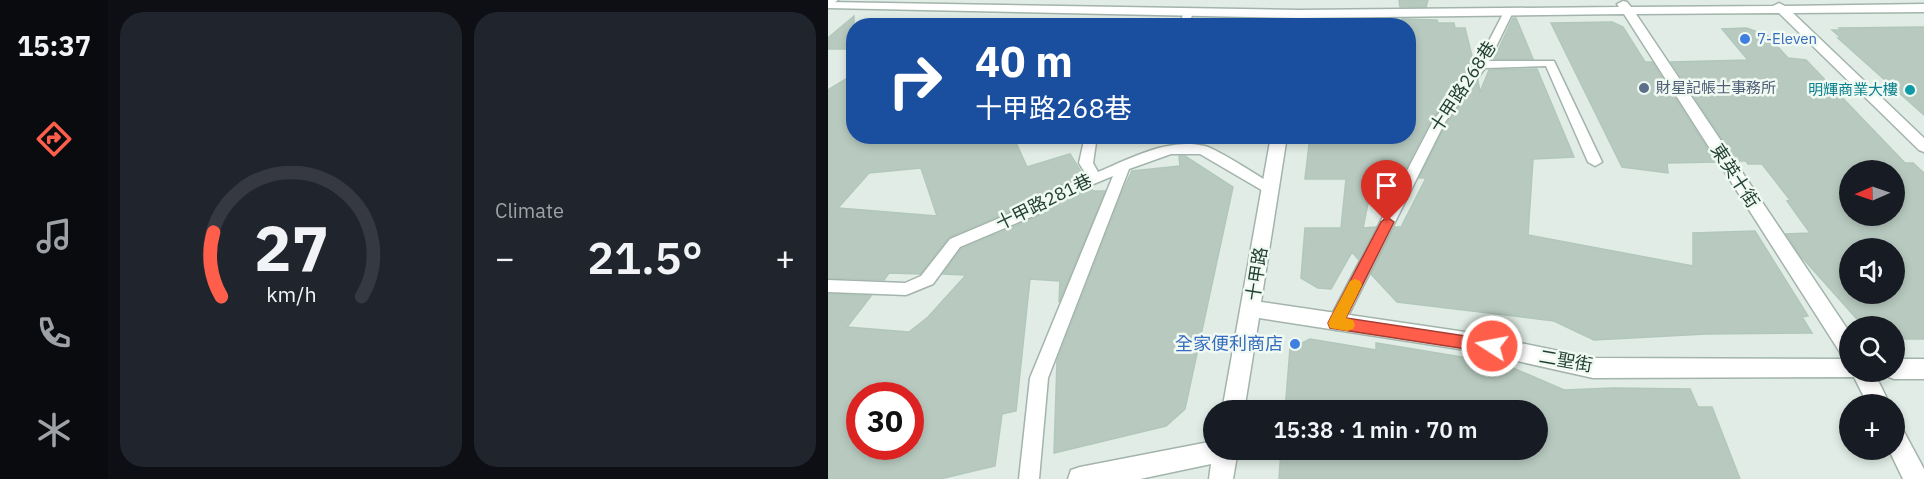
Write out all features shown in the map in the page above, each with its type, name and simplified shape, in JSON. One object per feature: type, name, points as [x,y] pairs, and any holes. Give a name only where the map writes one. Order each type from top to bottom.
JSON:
[{"type":"street","points":[[1298,18],[1301,0]]},
{"type":"street","points":[[1469,0],[1473,12]]},
{"type":"street","points":[[828,4],[1188,13],[1267,18]]},
{"type":"street","points":[[1342,18],[1624,5],[1924,8]]},
{"type":"street","name":"東英十街","points":[[1624,5],[1839,334]]},
{"type":"street","points":[[1777,5],[1924,147]]},
{"type":"street","name":"十甲路","points":[[1235,400],[1278,144]]},
{"type":"street","name":"二聖街","points":[[1251,309],[1472,342],[1593,368],[1839,369]]},
{"type":"street","points":[[1905,369],[1924,369]]},
{"type":"street","points":[[1090,478],[1203,455]]},
{"type":"street","points":[[1905,458],[1916,479]]},
{"type":"street","points":[[1221,479],[1224,460]]},
{"type":"lane","points":[[828,4],[833,0]]},
{"type":"lane","name":"十甲路268巷","points":[[1336,323],[1439,121],[1482,65],[1508,12]]},
{"type":"lane","points":[[1186,18],[1188,13]]},
{"type":"lane","points":[[1482,65],[1550,63],[1595,162]]},
{"type":"lane","points":[[1090,144],[1086,163],[1094,177]]},
{"type":"lane","name":"十甲路281巷","points":[[828,286],[906,289],[927,280],[955,243],[1033,210],[1064,190],[1124,164],[1171,150],[1203,150],[1270,189]]},
{"type":"lane","points":[[1029,479],[1039,378],[1124,164]]},
{"type":"building","points":[[1399,0],[1428,0],[1426,7],[1400,7]]},
{"type":"building","points":[[1513,18],[1516,18],[1533,59],[1494,59]]},
{"type":"building","points":[[1416,19],[1437,20],[1438,23],[1454,23],[1455,28],[1465,28],[1474,64],[1431,120],[1400,179],[1373,179],[1363,228],[1375,227],[1358,259],[1352,252],[1331,289],[1318,288],[1301,278],[1305,228],[1341,228],[1346,179],[1305,179],[1309,144],[1416,144]]},
{"type":"building","points":[[1612,22],[1623,27],[1645,62],[1652,62],[1716,162],[1667,163],[1668,173],[1622,167],[1551,23]]},
{"type":"building","points":[[846,23],[846,49],[828,49],[828,38]]},
{"type":"building","name":"明輝商業大樓","points":[[1924,27],[1924,115],[1838,38],[1841,38],[1832,30],[1841,30],[1839,28]]},
{"type":"building","points":[[1746,28],[1767,35],[1788,58],[1806,60],[1902,160],[1839,160],[1839,226],[1905,226],[1905,163],[1913,163],[1924,173],[1924,339],[1905,339],[1905,316],[1854,316],[1844,304],[1905,304],[1905,238],[1839,238],[1839,299],[1799,254],[1786,234],[1810,233],[1787,201],[1790,200],[1762,164],[1737,161],[1671,62],[1748,60],[1722,29]]},
{"type":"building","points":[[1537,69],[1574,157],[1533,159],[1528,235],[1693,266],[1693,233],[1755,231],[1808,316],[1802,317],[1812,333],[1706,334],[1594,340],[1554,321],[1397,302],[1371,274],[1395,227],[1401,227],[1426,178],[1419,178],[1447,123],[1478,81],[1480,92],[1489,70]]},
{"type":"building","points":[[846,79],[846,144],[1017,144],[1027,167],[1070,154],[1083,175],[1027,204],[949,237],[920,274],[889,273],[884,280],[828,278],[828,90]],"holes":[[[921,168],[937,216],[838,208],[869,173]]]},
{"type":"building","points":[[1179,156],[1185,156],[1233,187],[1185,409],[1166,426],[1054,453],[1057,361],[1123,190],[1132,171],[1180,166]]},
{"type":"building","points":[[1091,188],[1093,191],[1105,191],[1059,302],[1060,281],[1030,279],[1016,411],[1002,414],[995,466],[940,479],[828,479],[828,294],[871,296],[847,327],[909,332],[928,317],[966,275],[943,274],[961,249],[1039,216],[1070,196]]},
{"type":"building","points":[[1310,339],[1376,350],[1376,343],[1504,364],[1564,390],[1690,389],[1698,407],[1712,407],[1740,479],[1279,479],[1280,460],[1548,460],[1548,400],[1286,400],[1290,349]]},
{"type":"slow traffic","points":[[1347,325],[1336,323],[1355,285]]},
{"type":"place","name":"7-Eleven","points":[[1745,39]]},
{"type":"place","name":"財星記帳士事務所","points":[[1644,88]]},
{"type":"place","name":"明輝商業大樓","points":[[1910,90]]},
{"type":"place","name":"全家便利商店","points":[[1295,344]]},
{"type":"route","points":[[1387,222],[1336,323],[1492,346]]}]
